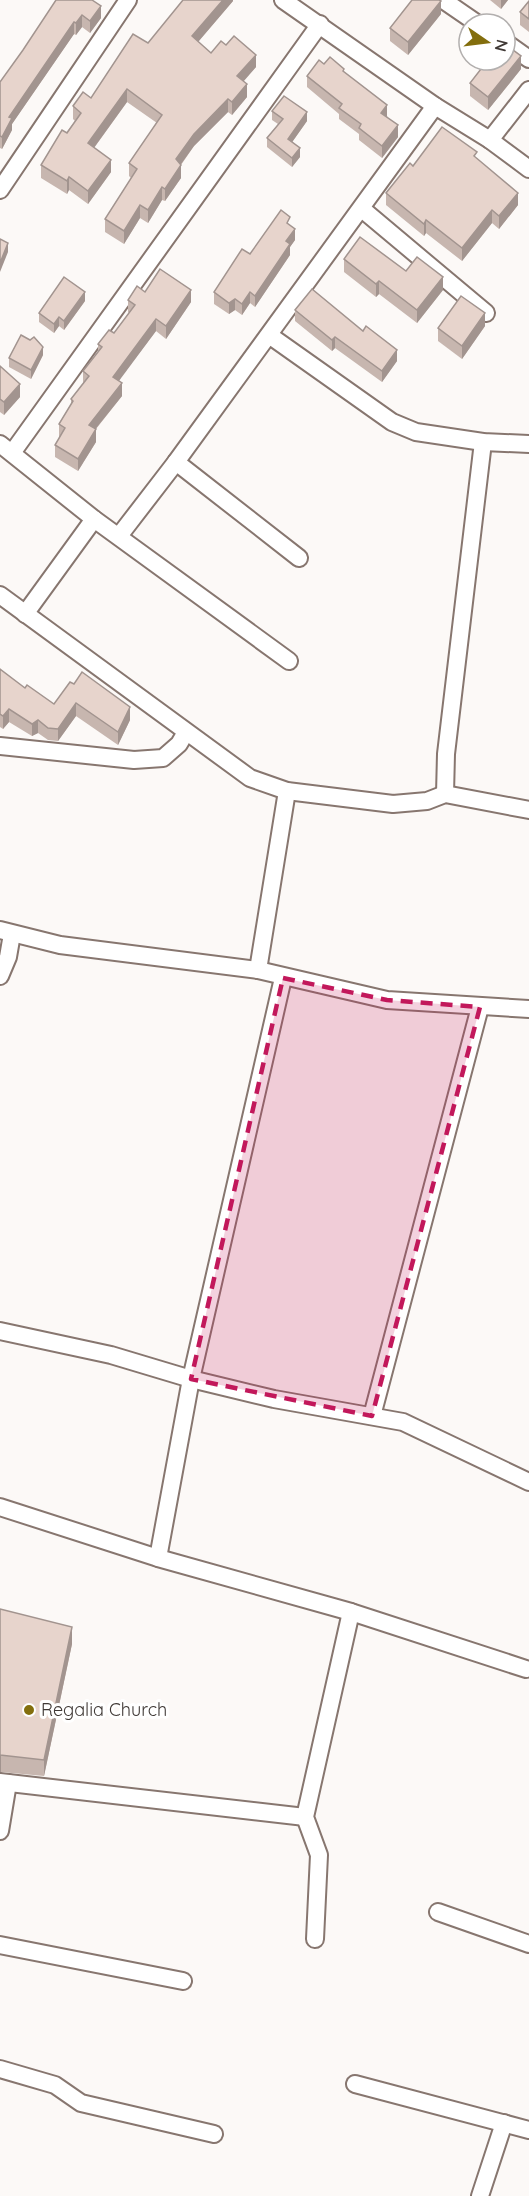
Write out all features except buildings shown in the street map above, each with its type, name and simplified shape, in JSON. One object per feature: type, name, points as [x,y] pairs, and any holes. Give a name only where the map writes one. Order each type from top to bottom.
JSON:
[{"type":"street","points":[[0,190],[128,0]]},
{"type":"street","points":[[283,0],[307,6],[320,24],[435,106],[490,140],[529,169]]},
{"type":"street","points":[[443,0],[460,12]]},
{"type":"street","points":[[289,661],[94,519],[6,448],[320,24]]},
{"type":"street","points":[[490,140],[529,90]]},
{"type":"street","points":[[119,536],[177,462],[435,106]]},
{"type":"street","points":[[362,209],[486,313]]},
{"type":"street","points":[[269,335],[392,422],[416,432],[483,442],[529,444]]},
{"type":"street","points":[[445,794],[447,754],[483,442]]},
{"type":"street","points":[[177,462],[299,558]]},
{"type":"street","points":[[26,614],[94,519]]},
{"type":"street","points":[[0,595],[250,778],[287,790],[393,804],[427,801],[445,794],[529,810]]},
{"type":"street","points":[[1,746],[134,760],[163,758],[179,744],[186,732]]},
{"type":"street","points":[[258,970],[287,790]]},
{"type":"street","points":[[0,976],[8,957],[6,932],[60,945],[258,970],[283,978],[387,1000],[529,1009]]},
{"type":"street","points":[[158,1558],[191,1379],[283,978]]},
{"type":"street","points":[[372,1416],[480,1007]]},
{"type":"street","points":[[0,1331],[111,1355],[191,1379],[274,1399],[403,1422],[422,1429],[529,1482]]},
{"type":"street","points":[[0,1507],[158,1558],[351,1612],[526,1669]]},
{"type":"street","points":[[315,1939],[319,1855],[305,1816],[351,1612]]},
{"type":"street","points":[[0,1831],[4,1783],[305,1816]]},
{"type":"street","points":[[438,1912],[529,1944]]},
{"type":"street","points":[[0,1945],[183,1981]]},
{"type":"street","points":[[0,2069],[55,2085],[81,2103],[214,2134]]},
{"type":"street","points":[[356,2084],[529,2130]]},
{"type":"street","points":[[480,2196],[504,2123]]},
{"type":"highlighted area","points":[[283,978],[387,1000],[480,1007],[372,1416],[191,1379]]},
{"type":"place","name":"Regalia Church","points":[[29,1710]]}]
